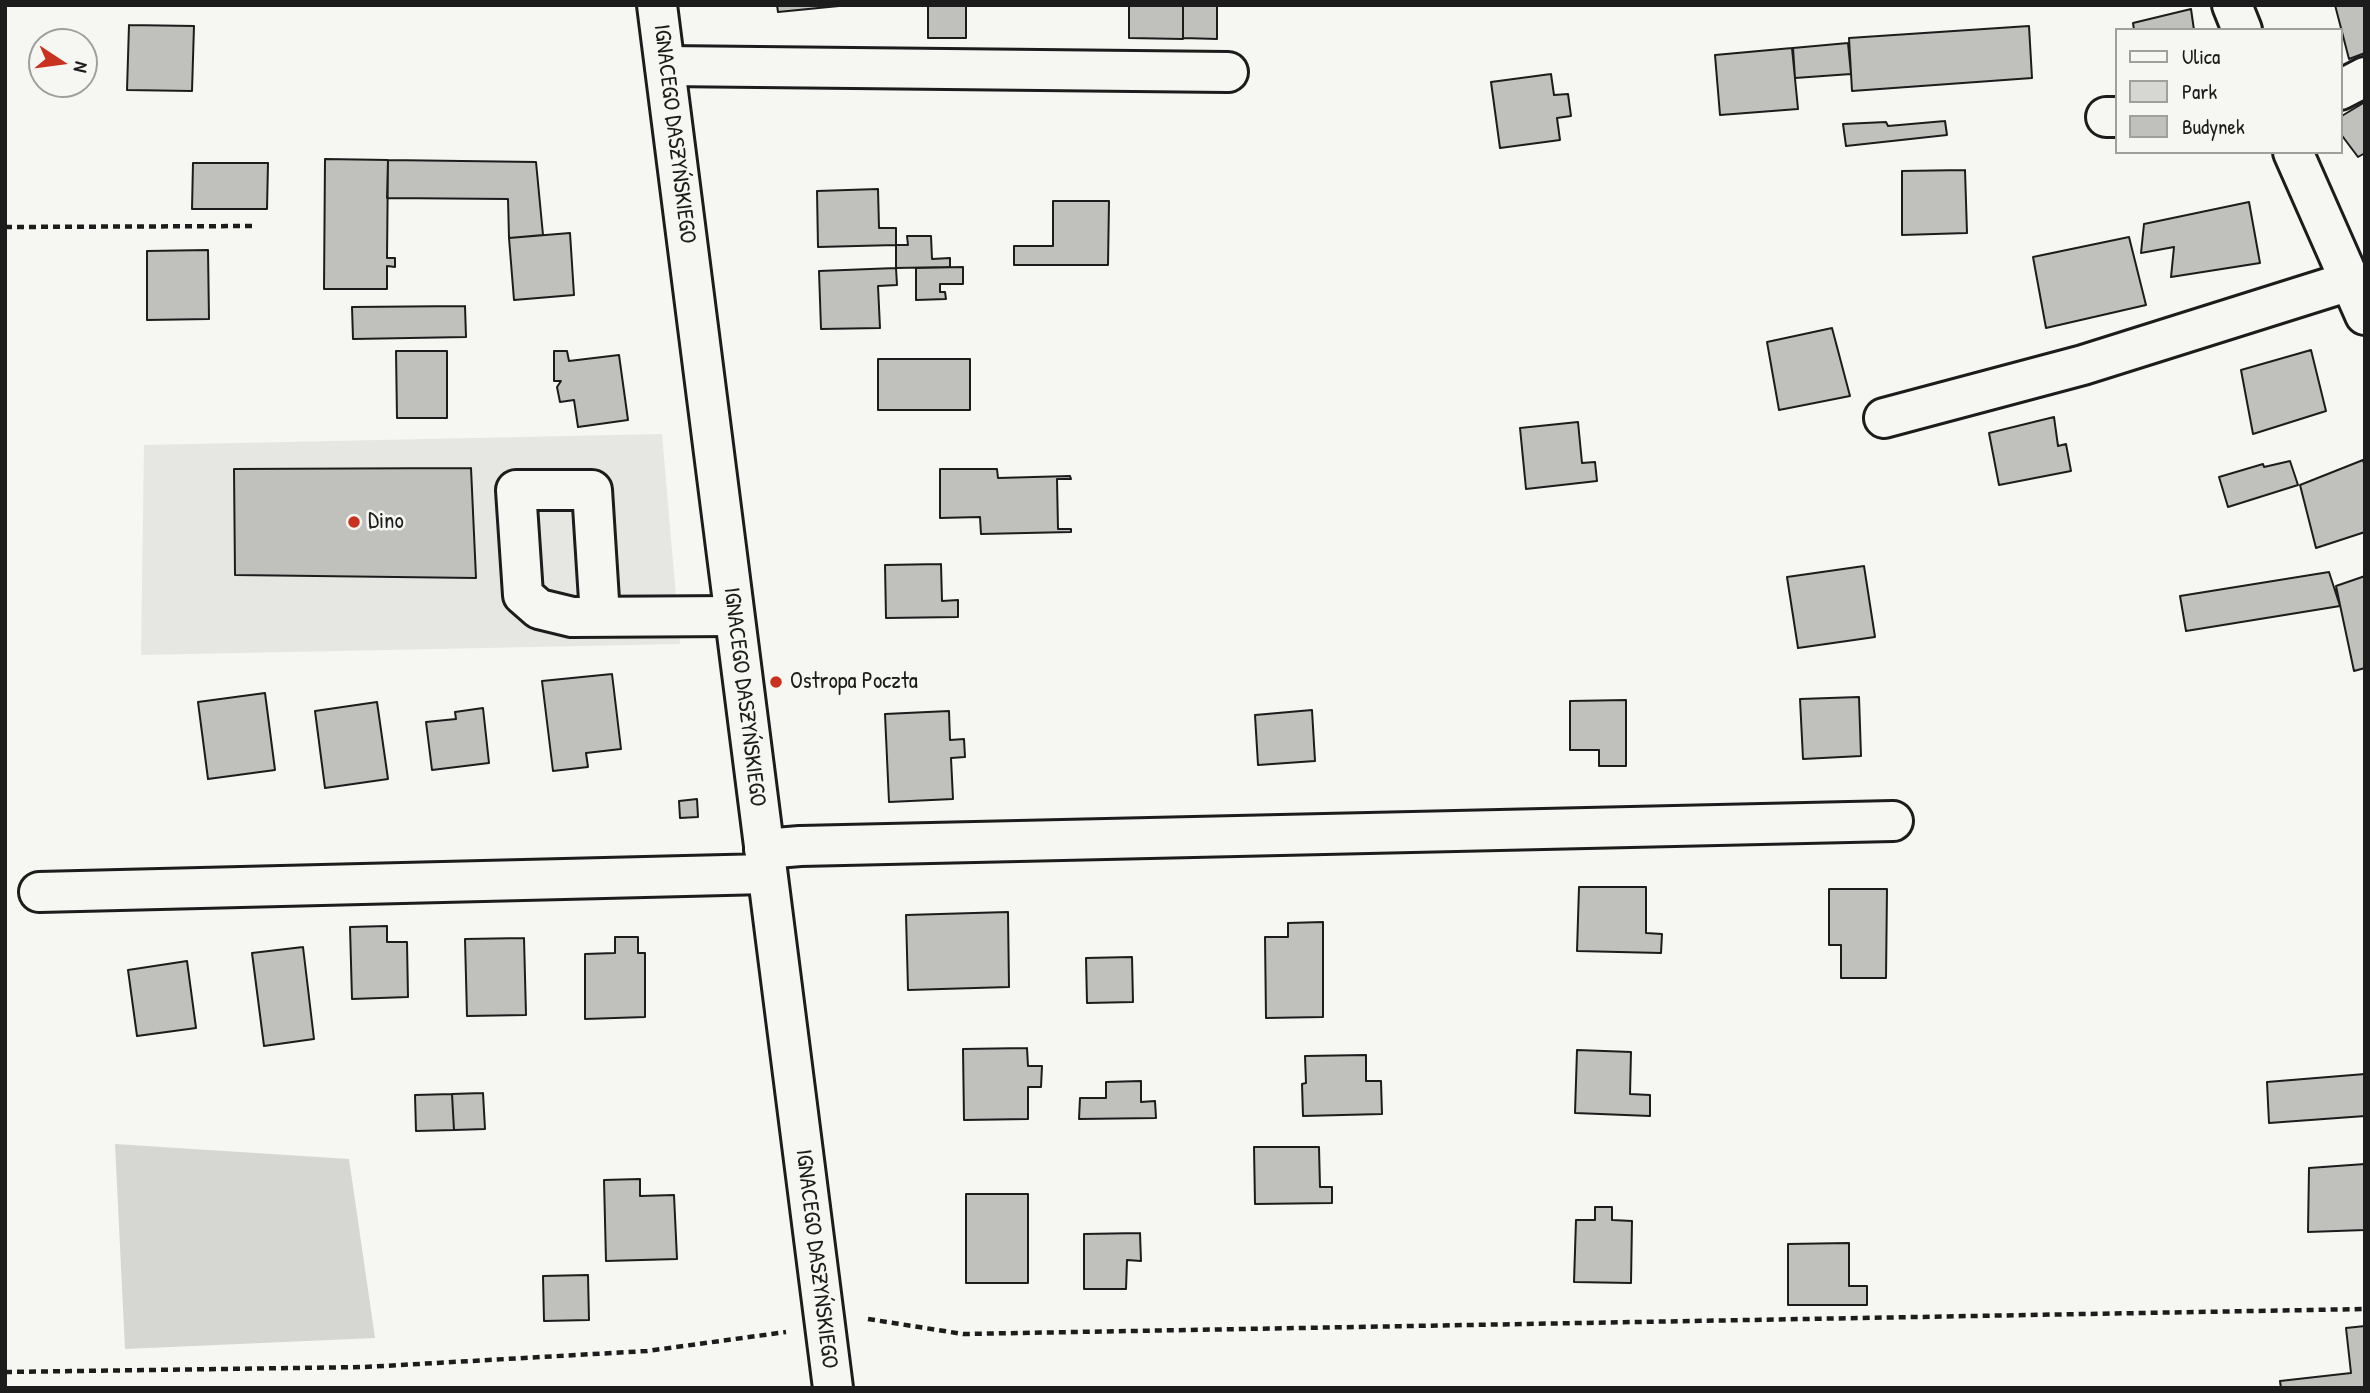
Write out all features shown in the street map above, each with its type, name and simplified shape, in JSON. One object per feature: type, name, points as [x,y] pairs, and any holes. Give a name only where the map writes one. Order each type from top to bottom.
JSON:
[{"type":"street","name":"IGNACEGO DASZYŃSKIEGO","points":[[657,5],[833,1388]]},
{"type":"street","points":[[2232,5],[2241,28]]},
{"type":"street","points":[[665,66],[1228,72]]},
{"type":"street","points":[[2342,89],[2365,77]]},
{"type":"street","points":[[1884,418],[2083,365],[2357,298],[2294,154]]},
{"type":"street","points":[[600,616],[734,615]]},
{"type":"street","points":[[39,892],[765,862],[828,845],[1892,821]]},
{"type":"path","points":[[5,227],[256,226]]},
{"type":"path","points":[[868,1319],[963,1334],[2365,1309]]},
{"type":"path","points":[[5,1372],[378,1366],[647,1351],[825,1326]]},
{"type":"shaded area","points":[[662,434],[680,644],[141,655],[144,445]]},
{"type":"green space","points":[[115,1144],[349,1159],[375,1338],[125,1349]]},
{"type":"building","points":[[777,5],[839,5],[839,6],[778,12]]},
{"type":"building","points":[[928,5],[966,5],[966,38],[928,38]]},
{"type":"building","points":[[1129,5],[1183,5],[1183,39],[1129,38]]},
{"type":"building","points":[[1183,5],[1217,5],[1217,39],[1183,38]]},
{"type":"building","points":[[2335,5],[2365,5],[2365,53],[2349,59]]},
{"type":"building","points":[[2191,9],[2194,28],[2134,28],[2133,23]]},
{"type":"building","points":[[129,25],[194,26],[192,91],[127,90]]},
{"type":"building","points":[[2029,26],[2032,78],[1852,91],[1849,38]]},
{"type":"building","points":[[1848,43],[1851,74],[1795,78],[1793,48]]},
{"type":"building","points":[[1792,48],[1798,109],[1720,115],[1715,55]]},
{"type":"building","points":[[1551,74],[1554,95],[1568,94],[1571,116],[1557,118],[1560,140],[1500,148],[1491,82]]},
{"type":"building","points":[[2365,102],[2365,153],[2358,157],[2342,136],[2342,116]]},
{"type":"building","points":[[1945,121],[1947,135],[1846,146],[1843,124],[1886,122],[1888,126]]},
{"type":"building","points":[[325,159],[388,160],[387,258],[395,258],[395,267],[387,266],[387,289],[324,289]]},
{"type":"building","points":[[388,160],[536,162],[543,235],[509,238],[508,199],[387,198]]},
{"type":"building","points":[[193,163],[268,163],[267,209],[192,209]]},
{"type":"building","points":[[1965,170],[1967,233],[1902,235],[1902,171]]},
{"type":"building","points":[[878,189],[879,228],[896,228],[896,245],[818,247],[817,191]]},
{"type":"building","points":[[1053,201],[1109,201],[1108,265],[1014,265],[1014,246],[1053,246]]},
{"type":"building","points":[[2249,202],[2260,263],[2171,277],[2174,247],[2141,253],[2144,224]]},
{"type":"building","points":[[570,233],[574,295],[514,300],[509,238]]},
{"type":"building","points":[[907,236],[931,236],[932,259],[950,258],[950,267],[896,268],[896,245],[908,245]]},
{"type":"building","points":[[2129,237],[2146,305],[2046,328],[2033,257]]},
{"type":"building","points":[[208,250],[209,319],[147,320],[147,251]]},
{"type":"building","points":[[963,267],[963,284],[940,284],[940,292],[945,292],[946,299],[916,300],[916,268]]},
{"type":"building","points":[[896,268],[897,285],[878,286],[880,328],[821,329],[819,271]]},
{"type":"building","points":[[465,306],[466,337],[353,339],[352,307]]},
{"type":"building","points":[[1832,328],[1850,396],[1779,410],[1767,342]]},
{"type":"building","points":[[2311,350],[2326,411],[2253,434],[2241,370]]},
{"type":"building","points":[[396,351],[447,351],[447,418],[397,418]]},
{"type":"building","points":[[554,351],[567,351],[569,361],[619,355],[628,420],[578,427],[574,400],[560,402],[557,387],[561,381],[554,381]]},
{"type":"building","points":[[878,359],[970,359],[970,410],[878,410]]},
{"type":"building","points":[[2054,417],[2058,446],[2066,444],[2071,471],[1999,485],[1989,433]]},
{"type":"building","points":[[1578,422],[1582,463],[1595,462],[1597,481],[1526,489],[1520,428]]},
{"type":"building","points":[[2363,460],[2365,532],[2316,548],[2300,485]]},
{"type":"building","points":[[2290,461],[2298,485],[2228,507],[2219,477],[2263,464],[2264,467]]},
{"type":"building","name":"Dino","points":[[471,468],[476,578],[235,575],[234,469]]},
{"type":"building","points":[[940,469],[997,469],[998,478],[1070,476],[1071,479],[1057,479],[1058,529],[1071,529],[1071,532],[981,534],[980,517],[940,518]]},
{"type":"building","points":[[941,564],[942,601],[958,600],[958,617],[886,618],[885,565]]},
{"type":"building","points":[[1864,566],[1875,637],[1798,648],[1787,577]]},
{"type":"building","points":[[2329,572],[2340,606],[2186,631],[2180,596]]},
{"type":"building","points":[[2365,576],[2365,668],[2354,671],[2336,586]]},
{"type":"building","points":[[612,674],[621,749],[586,753],[588,767],[553,771],[542,681]]},
{"type":"building","points":[[265,693],[275,770],[208,779],[198,702]]},
{"type":"building","points":[[1859,697],[1861,756],[1803,759],[1800,699]]},
{"type":"building","points":[[1626,700],[1626,766],[1599,766],[1599,750],[1570,750],[1570,701]]},
{"type":"building","points":[[377,702],[388,779],[325,788],[315,711]]},
{"type":"building","points":[[483,708],[489,763],[432,770],[426,722],[456,719],[455,712]]},
{"type":"building","points":[[1312,710],[1315,761],[1258,765],[1255,715]]},
{"type":"building","points":[[949,711],[950,740],[964,739],[965,757],[951,758],[953,799],[889,802],[885,714]]},
{"type":"building","points":[[697,799],[698,817],[680,818],[679,801]]},
{"type":"building","points":[[1579,887],[1646,887],[1646,933],[1662,934],[1661,953],[1577,951]]},
{"type":"building","points":[[1829,889],[1887,889],[1886,978],[1841,978],[1841,945],[1829,945]]},
{"type":"building","points":[[1008,912],[1009,987],[908,990],[906,915]]},
{"type":"building","points":[[1323,922],[1323,1017],[1266,1018],[1265,937],[1288,937],[1288,923]]},
{"type":"building","points":[[387,926],[387,942],[407,942],[408,997],[352,999],[350,927]]},
{"type":"building","points":[[615,937],[638,937],[638,953],[645,953],[645,1017],[585,1019],[585,954],[615,953]]},
{"type":"building","points":[[524,938],[526,1015],[467,1016],[465,939]]},
{"type":"building","points":[[303,947],[314,1039],[264,1046],[252,953]]},
{"type":"building","points":[[1132,957],[1133,1002],[1087,1003],[1086,958]]},
{"type":"building","points":[[187,961],[196,1028],[137,1036],[128,970]]},
{"type":"building","points":[[1027,1048],[1028,1066],[1042,1066],[1041,1087],[1028,1087],[1028,1119],[964,1120],[963,1049]]},
{"type":"building","points":[[1577,1050],[1631,1052],[1630,1094],[1650,1095],[1650,1116],[1575,1113]]},
{"type":"building","points":[[1366,1055],[1366,1081],[1381,1081],[1382,1114],[1303,1116],[1305,1056]]},
{"type":"building","points":[[2365,1074],[2365,1116],[2269,1123],[2267,1082]]},
{"type":"building","points":[[1141,1081],[1141,1102],[1155,1101],[1156,1118],[1079,1119],[1080,1098],[1106,1098],[1106,1082]]},
{"type":"building","points":[[483,1093],[485,1129],[454,1130],[452,1094]]},
{"type":"building","points":[[452,1094],[454,1130],[416,1131],[415,1095]]},
{"type":"building","points":[[1254,1147],[1319,1147],[1320,1187],[1332,1187],[1332,1203],[1255,1204]]},
{"type":"building","points":[[2365,1164],[2365,1230],[2308,1232],[2309,1168]]},
{"type":"building","points":[[640,1179],[640,1196],[674,1195],[677,1259],[606,1261],[604,1180]]},
{"type":"building","points":[[966,1194],[1028,1194],[1028,1283],[966,1283]]},
{"type":"building","points":[[1595,1207],[1612,1207],[1612,1220],[1632,1221],[1631,1283],[1574,1282],[1576,1220],[1595,1220]]},
{"type":"building","points":[[1140,1233],[1141,1261],[1127,1260],[1126,1289],[1084,1289],[1084,1234]]},
{"type":"building","points":[[1849,1243],[1849,1286],[1867,1286],[1867,1305],[1788,1305],[1788,1244]]},
{"type":"building","points":[[588,1275],[589,1320],[544,1321],[543,1276]]},
{"type":"building","points":[[2365,1326],[2365,1388],[2281,1388],[2280,1381],[2351,1373],[2346,1328]]},
{"type":"place","name":"Dino","points":[[354,522]]},
{"type":"place","name":"Ostropa Poczta","points":[[776,682]]}]
